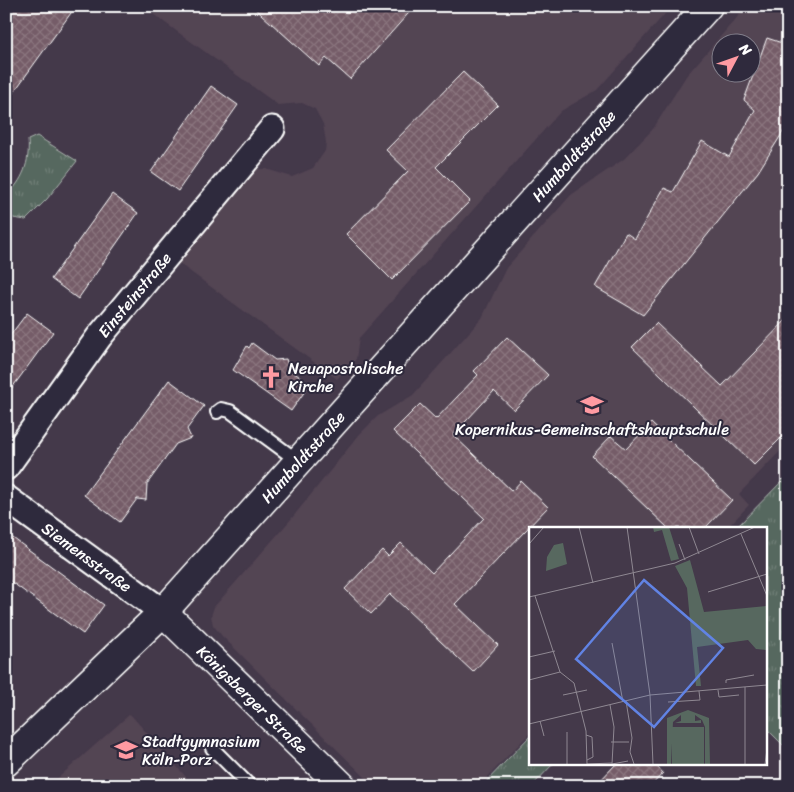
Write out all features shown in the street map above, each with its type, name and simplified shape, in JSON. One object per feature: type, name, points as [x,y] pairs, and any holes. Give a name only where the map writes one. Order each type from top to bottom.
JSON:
[{"type":"street","name":"Humboldtstraße","points":[[6,762],[163,612],[708,6]]},
{"type":"street","name":"Einsteinstraße","points":[[6,467],[99,337],[272,130]]},
{"type":"street","name":"Siemensstraße","points":[[8,501],[163,612]]},
{"type":"street","name":"Königsberger Straße","points":[[163,612],[342,786]]},
{"type":"lane","points":[[217,412],[221,409],[230,411],[298,461]]},
{"type":"lane","points":[[212,748],[250,786]]},
{"type":"shaded area","points":[[142,6],[672,6],[597,90],[561,111],[359,338],[356,359],[337,379],[177,262],[255,169],[266,169],[292,177],[313,168],[325,151],[326,142],[323,124],[315,109],[302,103],[278,105]]},
{"type":"shaded area","name":"Kopernikus-Gemeinschaftshauptschule","points":[[747,6],[788,6],[788,443],[739,494],[749,505],[728,527],[529,527],[529,734],[479,786],[374,786],[222,636],[213,625],[211,616],[214,607],[292,518],[359,435],[378,416],[413,395],[482,318],[506,268],[571,195],[624,159],[653,129],[686,76],[712,46],[712,82],[762,82],[762,32],[724,32]]},
{"type":"shaded area","name":"Stadtgymnasium Köln-Porz","points":[[130,714],[194,786],[49,786]]},
{"type":"green space","points":[[37,136],[77,161],[47,199],[26,220],[13,218],[6,209],[6,196],[17,184],[24,171],[28,156],[28,140]]},
{"type":"green space","points":[[788,475],[788,747],[786,748],[766,728],[766,527],[737,527]]},
{"type":"green space","points":[[529,737],[529,764],[553,764],[532,786],[482,786]]},
{"type":"building","points":[[6,6],[76,6],[6,103]]},
{"type":"building","points":[[252,6],[415,6],[350,79],[326,58],[319,66]]},
{"type":"building","points":[[767,38],[788,45],[788,124],[758,172],[643,315],[595,287],[626,233],[635,239],[664,188],[673,192],[702,141],[729,157],[755,110],[744,100],[751,82],[762,82],[762,51]]},
{"type":"building","points":[[463,72],[498,105],[436,167],[470,201],[392,280],[346,234],[408,171],[386,150]]},
{"type":"building","points":[[211,86],[238,105],[178,191],[151,172]]},
{"type":"building","points":[[112,194],[138,213],[78,299],[51,279]]},
{"type":"building","points":[[27,313],[53,332],[6,396],[6,341]]},
{"type":"building","points":[[788,318],[788,431],[754,465],[632,347],[656,323],[722,386]]},
{"type":"building","points":[[507,337],[548,375],[514,410],[494,391],[453,435],[512,491],[521,481],[548,507],[455,604],[498,645],[473,672],[390,594],[371,614],[345,589],[382,550],[388,556],[401,543],[432,573],[484,518],[393,431],[420,404],[436,419],[478,375],[474,371]]},
{"type":"building","name":"Neuapostolische Kirche","points":[[252,343],[275,360],[286,359],[289,369],[310,384],[291,411],[233,370],[247,346],[249,348]]},
{"type":"building","points":[[169,380],[204,406],[187,429],[191,438],[176,444],[147,484],[146,500],[137,499],[120,522],[84,495]]},
{"type":"building","points":[[651,423],[732,500],[706,527],[667,527],[592,456],[611,436],[626,449]]},
{"type":"building","points":[[6,533],[104,605],[83,634],[6,578]]},
{"type":"building","points":[[616,764],[655,764],[663,773],[651,786],[595,786]]},
{"type":"place","name":"Neuapostolische Kirche","points":[[271,377]]},
{"type":"place","name":"Kopernikus-Gemeinschaftshauptschule","points":[[592,405]]},
{"type":"place","name":"Stadtgymnasium Köln-Porz","points":[[126,750]]}]
